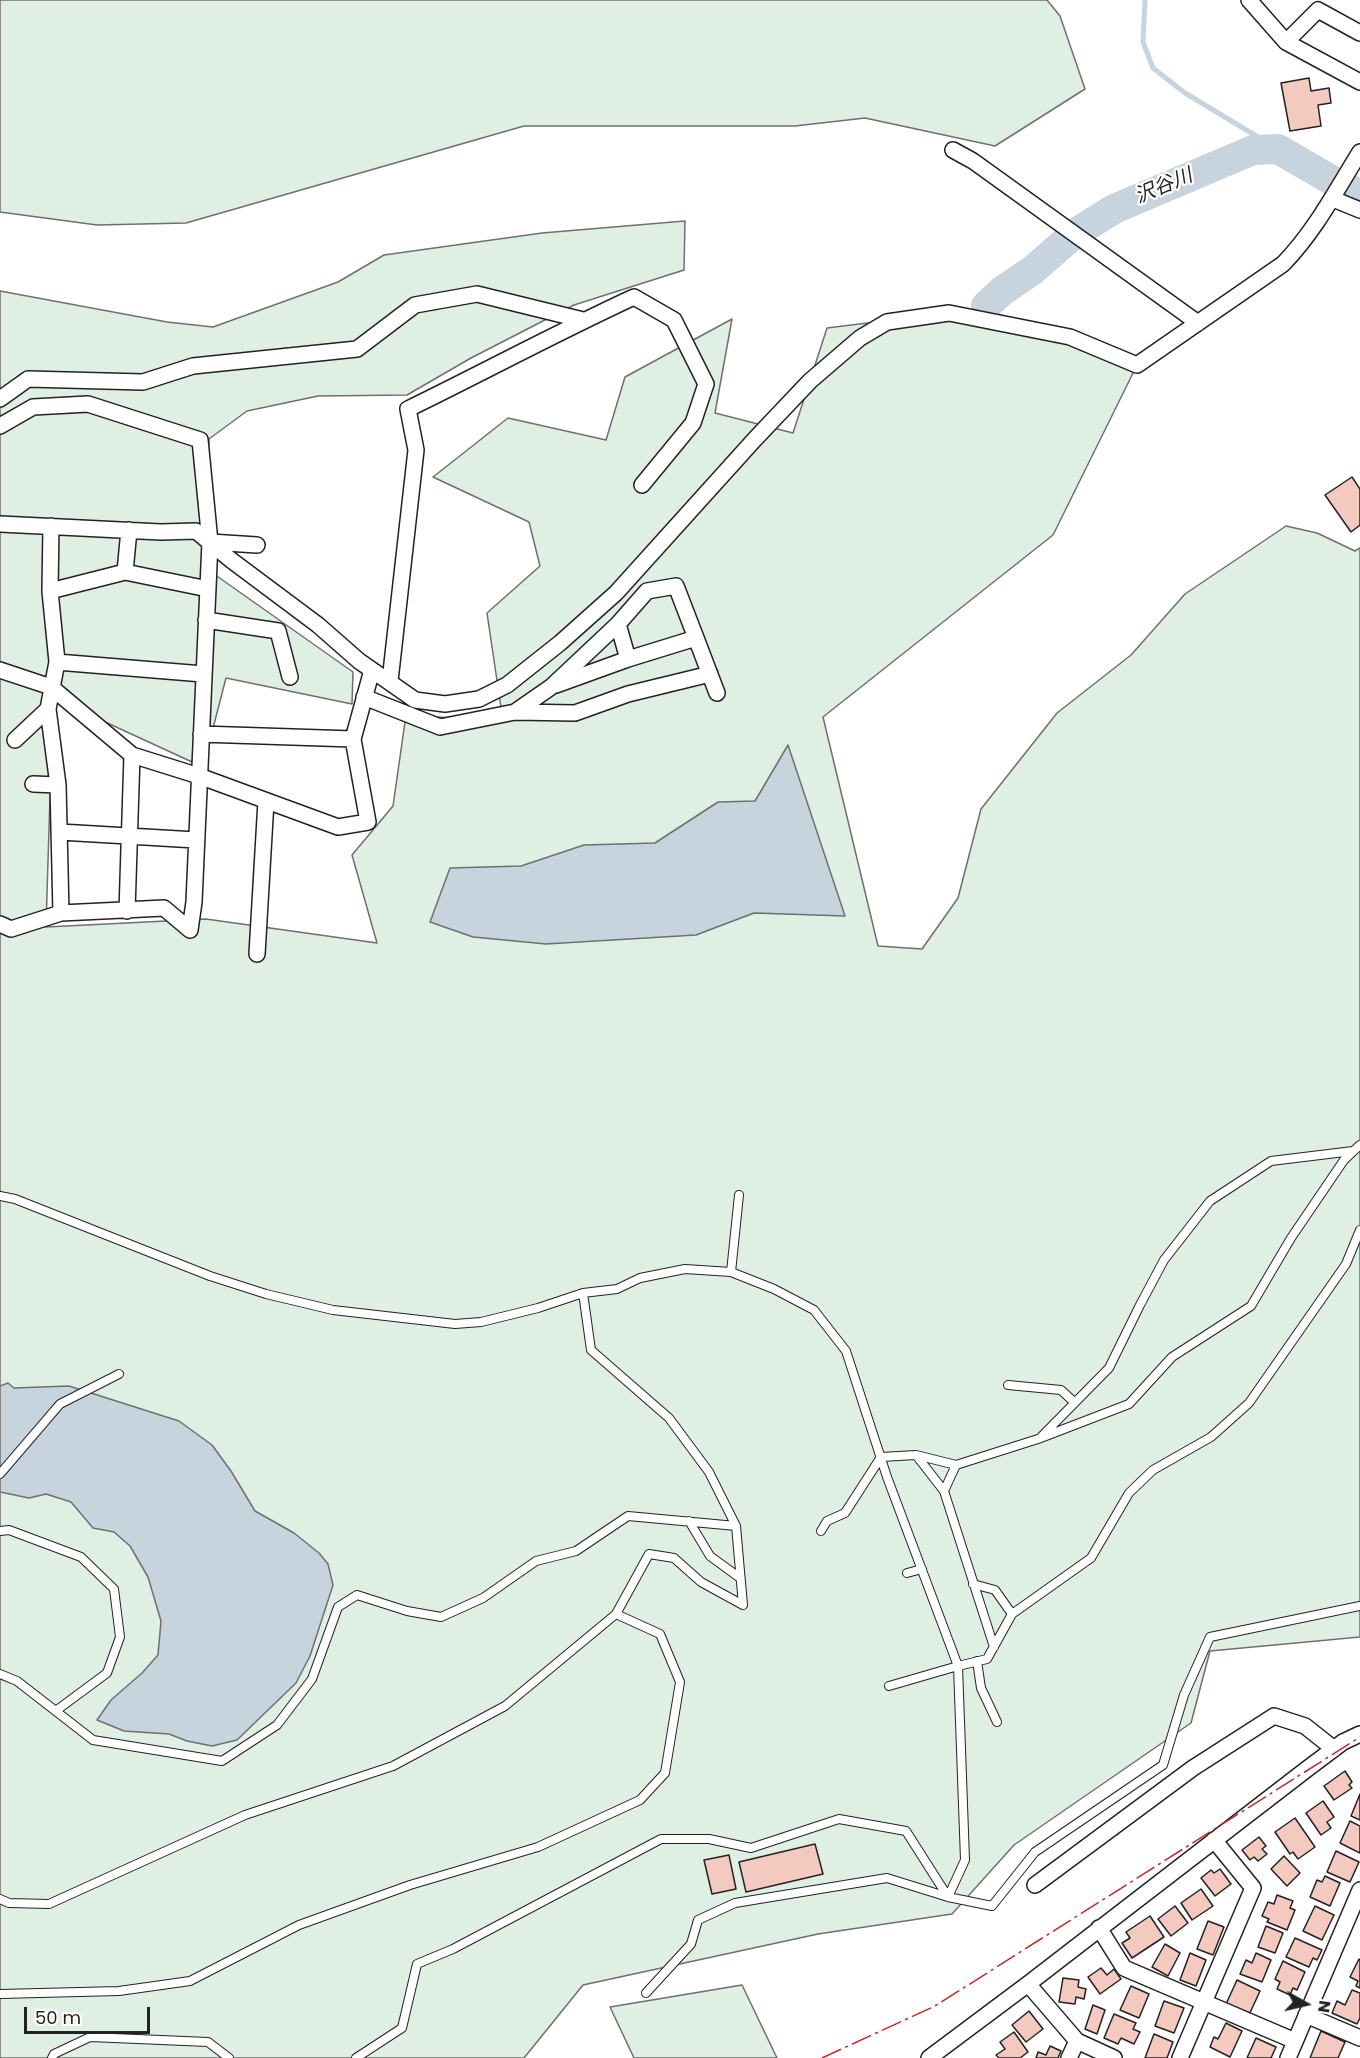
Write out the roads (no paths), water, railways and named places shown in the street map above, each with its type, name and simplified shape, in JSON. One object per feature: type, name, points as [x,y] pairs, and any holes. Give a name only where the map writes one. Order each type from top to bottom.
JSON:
[{"type":"street","points":[[1249,0],[1286,42],[1360,82]]},
{"type":"street","points":[[1286,42],[1318,10],[1360,33]]},
{"type":"street","points":[[953,150],[974,161],[1198,323]]},
{"type":"street","points":[[0,524],[196,531],[318,626],[359,662],[415,700],[445,704],[479,699],[507,686],[616,593],[754,439],[810,381],[860,338],[887,322],[949,313],[1070,337],[1137,364],[1283,264],[1300,246],[1333,199],[1360,152]]},
{"type":"street","points":[[1333,199],[1360,210]]},
{"type":"street","points":[[0,399],[28,378],[143,382],[193,366],[357,349],[415,305],[477,294],[583,320]]},
{"type":"street","points":[[390,681],[416,450],[408,409],[583,320],[634,297],[674,320],[706,384],[693,423],[642,485]]},
{"type":"street","points":[[0,426],[33,407],[88,404],[200,440],[210,542],[194,902],[190,930],[164,908],[61,913],[11,930],[0,924]]},
{"type":"street","points":[[51,526],[50,591],[57,662],[48,709],[58,785],[61,913]]},
{"type":"street","points":[[125,572],[129,530]]},
{"type":"street","points":[[210,542],[257,545]]},
{"type":"street","points":[[50,591],[125,572],[208,589]]},
{"type":"street","points":[[514,712],[551,687],[618,624],[647,591],[676,586],[717,693]]},
{"type":"street","points":[[206,620],[278,631],[291,677]]},
{"type":"street","points":[[618,624],[628,659]]},
{"type":"street","points":[[551,687],[628,659],[696,638]]},
{"type":"street","points":[[57,662],[204,674]]},
{"type":"street","points":[[0,670],[51,687],[132,756],[199,776],[338,827],[368,822],[353,739],[372,670]]},
{"type":"street","points":[[364,697],[440,727],[514,712],[575,713],[628,694],[710,674]]},
{"type":"street","points":[[15,740],[48,709]]},
{"type":"street","points":[[201,734],[353,739]]},
{"type":"street","points":[[127,911],[132,756]]},
{"type":"street","points":[[33,784],[58,785]]},
{"type":"street","points":[[256,954],[266,801]]},
{"type":"street","points":[[60,832],[196,840]]},
{"type":"street","points":[[1035,1885],[1193,1768],[1274,1716],[1305,1726],[1334,1749]]},
{"type":"street","points":[[929,2058],[1343,1742],[1360,1734]]},
{"type":"street","points":[[1180,2058],[1253,1888],[1214,1840]]},
{"type":"street","points":[[1288,2058],[1360,1890]]},
{"type":"street","points":[[1099,1928],[1124,1968],[1295,2041]]},
{"type":"street","points":[[1028,1984],[1077,2041],[1114,2058]]},
{"type":"street","points":[[1306,2015],[1360,2037]]},
{"type":"street","points":[[1069,2058],[1077,2041]]},
{"type":"lane","points":[[1038,1439],[1109,1368],[1164,1260],[1210,1201],[1271,1161],[1357,1148]]},
{"type":"lane","points":[[881,1457],[916,1455],[956,1465],[1038,1439],[1129,1404],[1172,1357],[1251,1306],[1291,1238],[1344,1160],[1357,1148]]},
{"type":"lane","points":[[731,1272],[739,1195]]},
{"type":"lane","points":[[0,1196],[210,1276],[266,1294],[333,1310],[455,1324],[481,1322],[538,1308],[583,1293],[617,1289],[640,1278],[685,1269],[731,1272],[774,1289],[814,1310],[846,1350],[881,1457],[958,1666],[965,1860],[948,1897]]},
{"type":"lane","points":[[889,1686],[987,1659],[1012,1614],[1091,1558],[1128,1492],[1153,1470],[1211,1437],[1249,1402],[1346,1264],[1360,1230]]},
{"type":"lane","points":[[0,1899],[9,1903],[49,1904],[245,1815],[393,1766],[505,1706],[616,1614],[649,1554],[674,1558],[701,1582],[743,1605],[736,1526],[709,1472],[669,1418],[591,1350],[583,1293]]},
{"type":"lane","points":[[0,1474],[60,1404],[119,1374]]},
{"type":"lane","points":[[1008,1385],[1061,1390],[1074,1402]]},
{"type":"lane","points":[[916,1455],[944,1491],[994,1647]]},
{"type":"lane","points":[[821,1531],[827,1521],[845,1513],[881,1457]]},
{"type":"lane","points":[[944,1491],[956,1465]]},
{"type":"lane","points":[[0,1674],[17,1681],[93,1740],[222,1761],[277,1725],[312,1679],[338,1607],[357,1595],[407,1611],[441,1617],[483,1598],[536,1561],[576,1551],[628,1516],[736,1526]]},
{"type":"lane","points":[[689,1521],[710,1556],[740,1578]]},
{"type":"lane","points":[[0,1531],[9,1530],[81,1557],[114,1589],[120,1637],[107,1673],[57,1710]]},
{"type":"lane","points":[[908,1573],[922,1569]]},
{"type":"lane","points":[[973,1584],[995,1590],[1012,1614]]},
{"type":"lane","points":[[646,1993],[691,1944],[698,1920],[735,1903],[887,1878],[948,1897],[992,1906],[1035,1852],[1163,1765],[1184,1695],[1210,1637],[1360,1606]]},
{"type":"lane","points":[[0,1994],[119,1991],[190,1981],[298,1925],[410,1885],[538,1847],[640,1800],[666,1773],[680,1682],[660,1634],[616,1614]]},
{"type":"lane","points":[[977,1661],[981,1688],[997,1722]]},
{"type":"lane","points":[[356,2058],[402,2028],[417,1964],[453,1949],[661,1839],[709,1839],[751,1848],[839,1819],[906,1831],[948,1897]]},
{"type":"lane","points":[[52,2058],[54,2054],[90,2037],[208,2042],[229,2058]]},
{"type":"waterway","points":[[1145,0],[1143,42],[1153,68],[1185,93],[1278,149]]},
{"type":"waterway","name":"沢谷川","points":[[986,306],[1002,291],[1033,270],[1074,234],[1114,209],[1253,150],[1278,149],[1360,194]]}]
